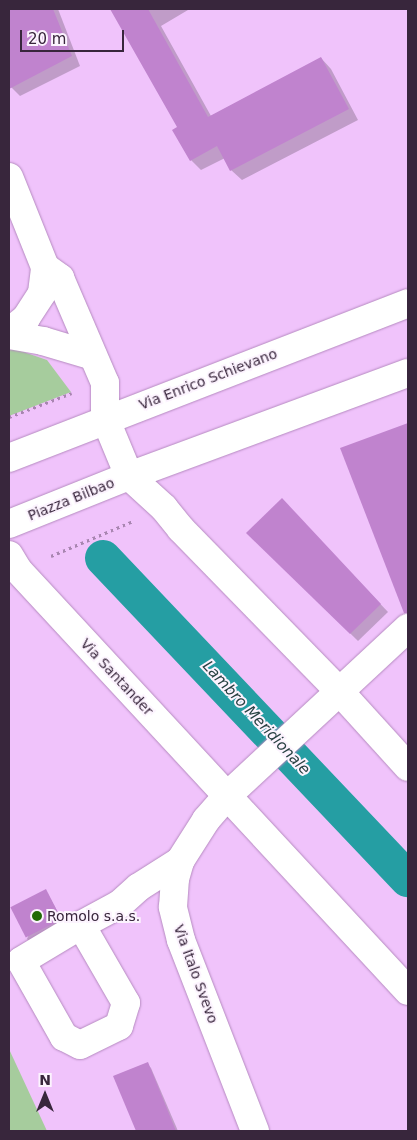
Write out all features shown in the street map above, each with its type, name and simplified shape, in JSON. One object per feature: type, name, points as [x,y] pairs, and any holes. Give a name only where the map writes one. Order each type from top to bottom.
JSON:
[{"type":"street","points":[[9,177],[45,267],[42,293],[26,318],[9,334]]},
{"type":"street","name":"Piazza Bilbao","points":[[9,524],[129,476],[105,418],[105,383],[60,278],[45,267]]},
{"type":"street","name":"Via Enrico Schievano","points":[[9,458],[105,418],[408,303]]},
{"type":"street","points":[[9,334],[43,341],[93,356]]},
{"type":"street","points":[[408,374],[129,476],[164,508],[181,529],[340,692],[408,767]]},
{"type":"street","name":"Via Santander","points":[[9,556],[18,570],[236,788],[408,991]]},
{"type":"street","points":[[236,788],[408,628]]},
{"type":"street","name":"Via Italo Svevo","points":[[236,788],[206,820],[180,861],[175,879],[173,907],[181,940],[255,1131]]},
{"type":"street","points":[[81,925],[120,904],[139,887],[180,861]]},
{"type":"path","points":[[9,417],[72,393]]},
{"type":"path","points":[[51,556],[137,519]]},
{"type":"green space","points":[[15,349],[47,360],[71,392],[9,416],[9,350]]},
{"type":"green space","points":[[9,1049],[47,1131],[9,1131]]},
{"type":"building","points":[[9,9],[53,9],[72,56],[9,89]]},
{"type":"building","points":[[110,9],[148,9],[208,117],[321,57],[349,109],[230,171],[217,146],[190,161],[172,130],[177,127]]},
{"type":"building","points":[[408,423],[408,613],[404,613],[340,448]]},
{"type":"building","points":[[282,498],[381,604],[350,634],[246,533]]},
{"type":"building","points":[[46,889],[61,919],[26,937],[10,907]]},
{"type":"building","points":[[148,1062],[176,1131],[136,1131],[113,1076]]},
{"type":"waterway","name":"Lambro Meridionale","points":[[103,558],[408,879]]},
{"type":"place","name":"Romolo s.a.s.","points":[[37,916]]}]
